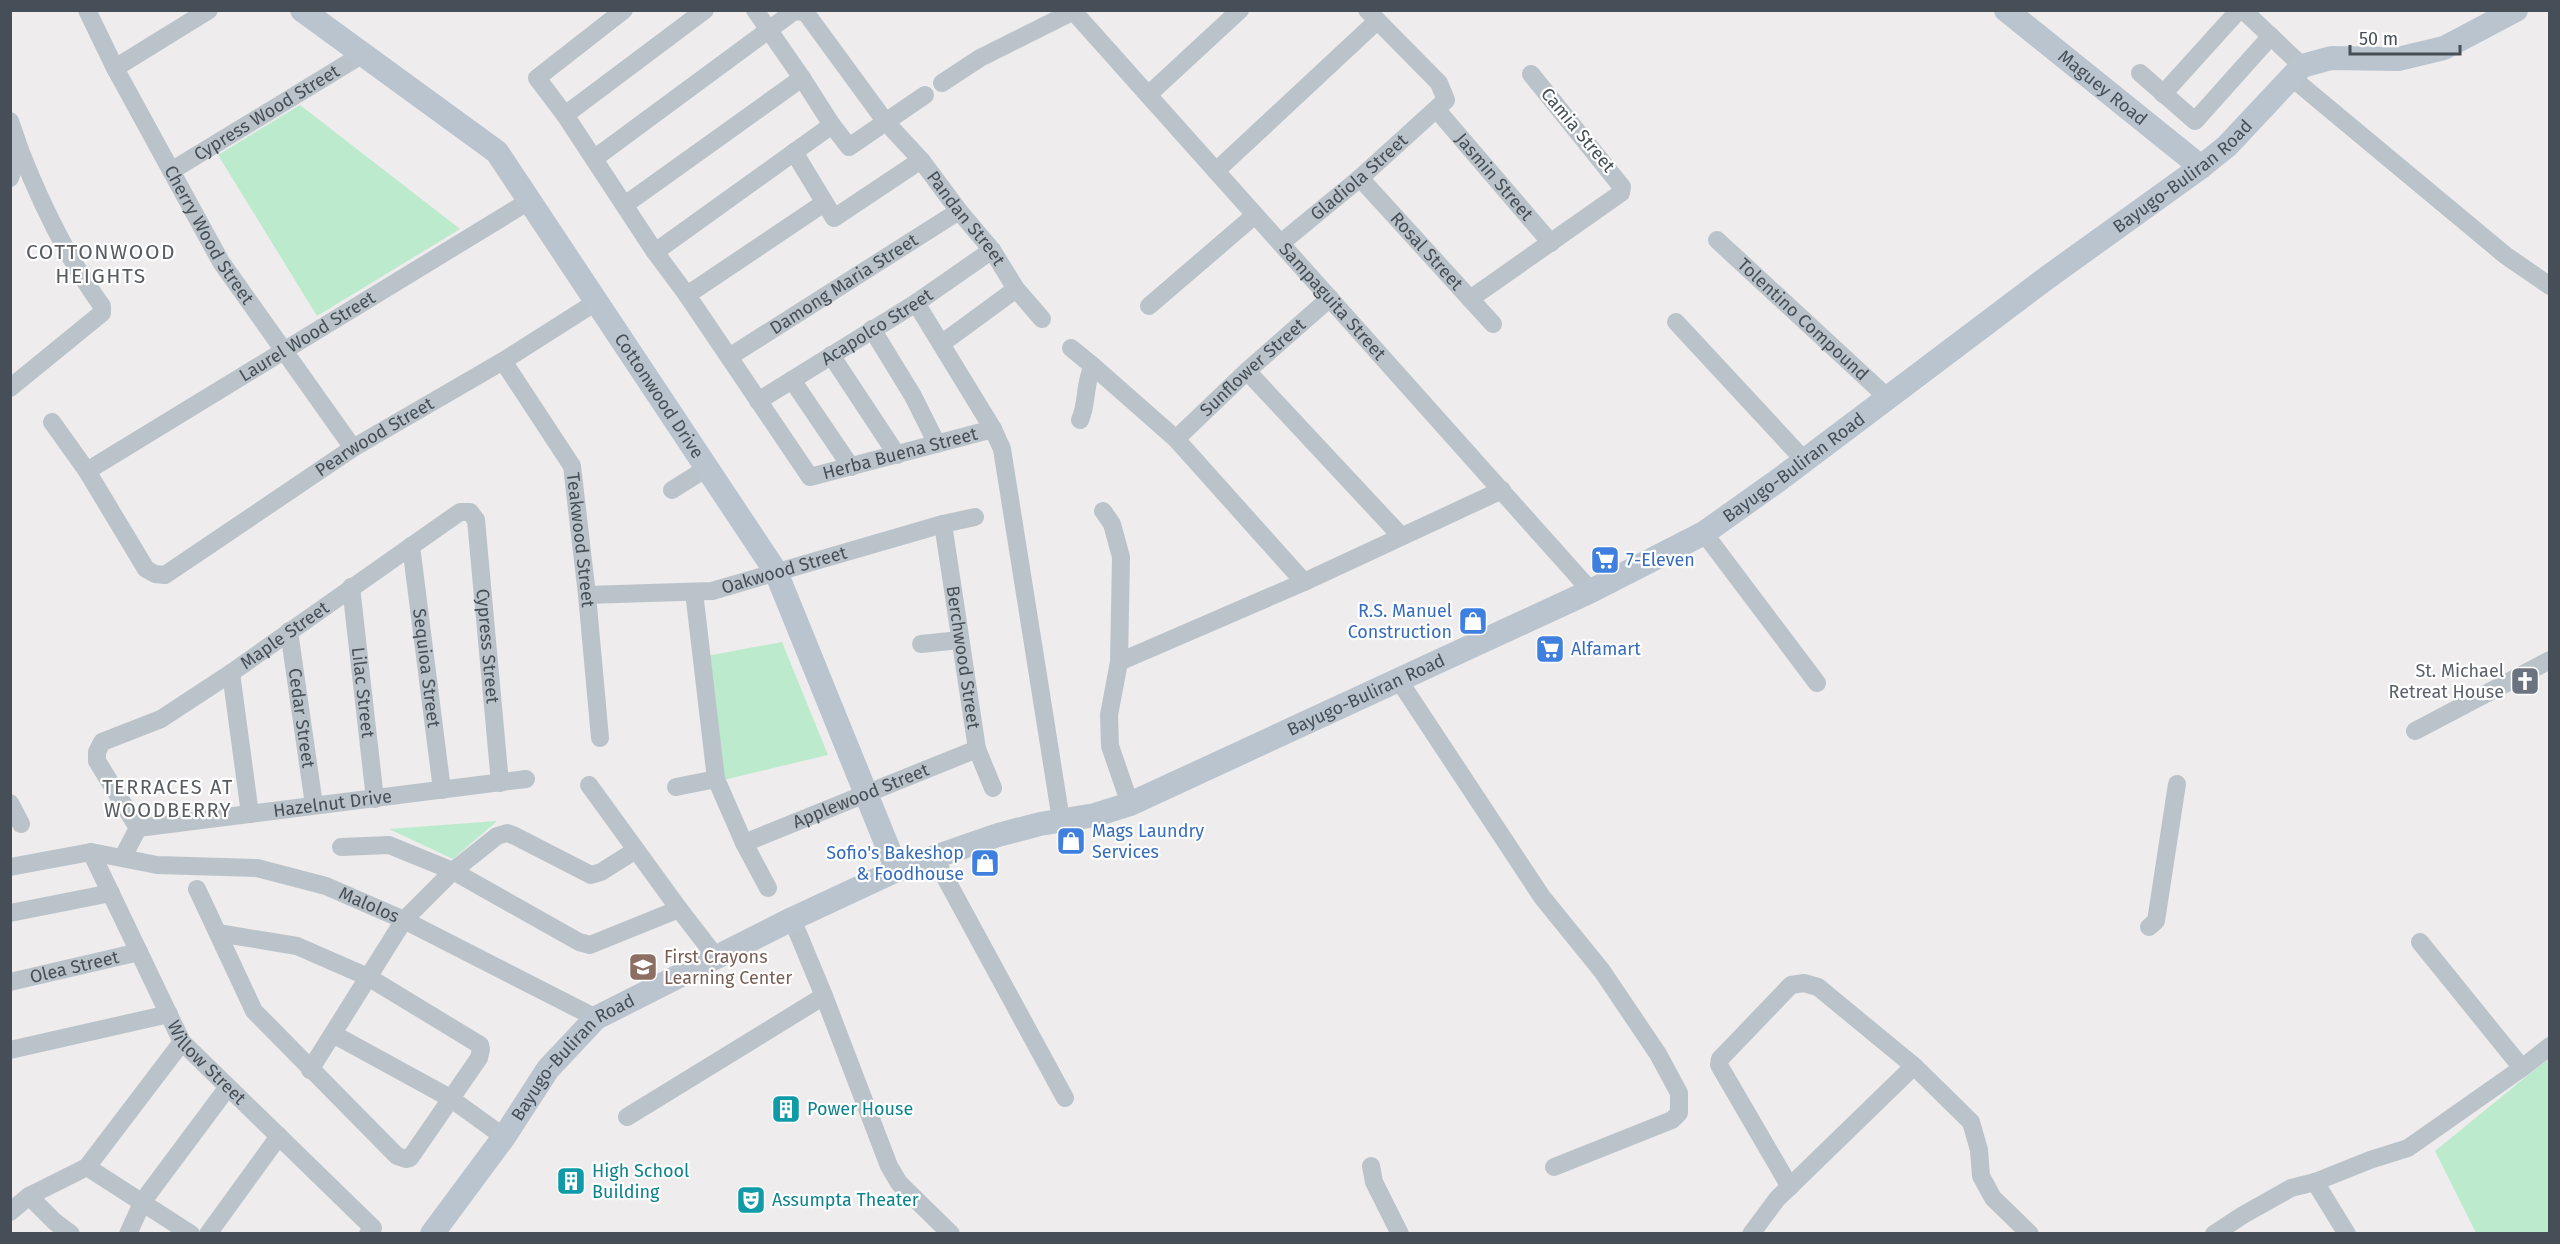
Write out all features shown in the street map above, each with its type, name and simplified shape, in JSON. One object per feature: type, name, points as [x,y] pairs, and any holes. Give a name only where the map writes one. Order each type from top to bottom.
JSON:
[{"type":"street","name":"Cherry Wood Street","points":[[87,10],[115,68],[221,262],[353,448]]},
{"type":"street","points":[[115,68],[209,10]]},
{"type":"street","name":"Cottonwood Drive","points":[[302,10],[497,152],[776,572],[897,870]]},
{"type":"street","name":"Herba Buena Street","points":[[624,10],[537,78],[595,158],[655,252],[687,295],[810,477],[993,429]]},
{"type":"street","points":[[565,115],[705,10]]},
{"type":"street","points":[[755,10],[831,125],[849,147],[925,95]]},
{"type":"street","points":[[1148,95],[1240,10]]},
{"type":"street","name":"Maguey Road","points":[[2006,10],[2201,167]]},
{"type":"street","points":[[2296,71],[2331,58],[2397,59],[2444,48],[2516,10]]},
{"type":"street","points":[[942,83],[980,58],[1075,11]]},
{"type":"street","name":"Sampaguita Street","points":[[1075,11],[1591,591]]},
{"type":"street","name":"Pandan Street","points":[[595,158],[794,12],[806,13],[885,121],[921,160],[992,250],[1016,289],[1042,319]]},
{"type":"street","points":[[2163,94],[2249,13],[2271,36],[2296,71],[2505,255],[2550,286]]},
{"type":"street","points":[[1216,171],[1372,16],[1444,90],[1446,100],[1437,110]]},
{"type":"street","points":[[2140,74],[2195,121],[2271,36]]},
{"type":"street","name":"Cypress Wood Street","points":[[171,171],[363,54]]},
{"type":"street","name":"Bayugo-Buliran Road","points":[[432,1233],[504,1137],[548,1069],[596,1018],[792,919],[897,870],[998,835],[1061,820],[1095,815],[1130,804],[1591,591],[1704,533],[1805,461],[2048,277],[2201,167],[2227,146],[2296,71]]},
{"type":"street","name":"Camia Street","points":[[1531,74],[1622,187],[1621,193],[1551,243]]},
{"type":"street","points":[[626,204],[802,78]]},
{"type":"street","name":"Gladiola Street","points":[[1281,243],[1437,110]]},
{"type":"street","name":"Jasmin Street","points":[[1437,110],[1551,243]]},
{"type":"street","points":[[10,121],[36,192],[67,255],[102,306],[102,313],[10,388]]},
{"type":"street","points":[[655,252],[831,125]]},
{"type":"street","points":[[10,178],[20,150]]},
{"type":"street","points":[[794,152],[834,218],[921,160]]},
{"type":"street","name":"Rosal Street","points":[[1360,178],[1493,324]]},
{"type":"street","name":"Laurel Wood Street","points":[[87,471],[528,201]]},
{"type":"street","points":[[687,295],[824,203]]},
{"type":"street","name":"Damong Maria Street","points":[[729,357],[959,211]]},
{"type":"street","points":[[1149,306],[1255,215]]},
{"type":"street","name":"Tolentino Compound","points":[[1717,240],[1888,398]]},
{"type":"street","points":[[1470,299],[1551,243]]},
{"type":"street","name":"Acapolco Street","points":[[758,400],[916,303],[992,250]]},
{"type":"street","points":[[941,344],[1016,289]]},
{"type":"street","name":"Sunflower Street","points":[[1176,439],[1247,371],[1330,298]]},
{"type":"street","name":"Pearwood Street","points":[[87,471],[146,568],[154,574],[165,575],[353,448],[503,361],[596,302]]},
{"type":"street","points":[[916,303],[993,429],[1002,449],[1061,820]]},
{"type":"street","points":[[1676,322],[1805,461]]},
{"type":"street","points":[[872,329],[914,396],[937,444]]},
{"type":"street","points":[[1071,348],[1176,439],[1304,582]]},
{"type":"street","points":[[831,355],[897,454]]},
{"type":"street","name":"Teakwood Street","points":[[503,361],[572,466],[600,738]]},
{"type":"street","points":[[1080,420],[1086,402],[1088,376],[1093,366]]},
{"type":"street","points":[[1247,371],[1401,536]]},
{"type":"street","points":[[792,380],[851,467]]},
{"type":"street","points":[[52,422],[87,471]]},
{"type":"street","points":[[672,490],[707,468]]},
{"type":"street","points":[[1119,662],[1304,582],[1502,490]]},
{"type":"street","points":[[1103,511],[1112,524],[1121,557],[1119,662],[1109,715],[1110,746],[1130,804]]},
{"type":"street","name":"Maple Street","points":[[138,828],[97,761],[97,752],[102,742],[161,719],[231,673],[460,512],[470,512]]},
{"type":"street","name":"Cypress Street","points":[[470,512],[476,520],[500,783]]},
{"type":"street","name":"Oakwood Street","points":[[587,595],[712,591],[943,524],[975,517]]},
{"type":"street","name":"Berchwood Street","points":[[943,524],[977,749],[993,788]]},
{"type":"street","points":[[1704,533],[1817,682]]},
{"type":"street","name":"Sequioa Street","points":[[411,546],[442,790]]},
{"type":"street","name":"Lilac Street","points":[[351,587],[375,799]]},
{"type":"street","points":[[694,592],[716,779],[744,843],[768,888]]},
{"type":"street","name":"Cedar Street","points":[[290,631],[314,806]]},
{"type":"street","points":[[921,644],[960,640]]},
{"type":"street","points":[[2415,731],[2550,660]]},
{"type":"street","points":[[231,673],[250,814]]},
{"type":"street","points":[[1398,679],[1542,897],[1602,971],[1658,1054],[1679,1094],[1679,1113],[1672,1119],[1554,1167]]},
{"type":"street","name":"Applewood Street","points":[[744,843],[977,749]]},
{"type":"street","name":"Hazelnut Drive","points":[[138,828],[526,779]]},
{"type":"street","points":[[676,787],[716,779]]},
{"type":"street","points":[[2149,927],[2156,921],[2177,784]]},
{"type":"street","points":[[589,785],[678,909],[716,957]]},
{"type":"street","points":[[10,803],[21,824]]},
{"type":"street","points":[[123,857],[138,828]]},
{"type":"street","points":[[310,1070],[404,920],[453,871],[497,836],[507,833],[591,875],[601,872],[636,850]]},
{"type":"street","points":[[342,847],[389,845],[453,871],[579,942],[590,945],[678,909]]},
{"type":"street","name":"Malolos","points":[[10,867],[92,852],[158,865],[257,868],[327,886],[404,920],[596,1018]]},
{"type":"street","name":"Willow Street","points":[[92,852],[182,1042],[373,1228],[368,1233]]},
{"type":"street","points":[[934,857],[1065,1098]]},
{"type":"street","points":[[197,889],[254,1011],[310,1070],[401,1159],[410,1158],[479,1058],[480,1045],[368,977],[297,946],[218,933]]},
{"type":"street","points":[[10,913],[111,893]]},
{"type":"street","points":[[792,919],[889,1166],[899,1183],[951,1233]]},
{"type":"street","points":[[2420,942],[2522,1068]]},
{"type":"street","name":"Olea Street","points":[[10,982],[140,952]]},
{"type":"street","points":[[1790,1186],[1719,1065],[1720,1059],[1791,985],[1804,983],[1818,987],[1914,1066],[1971,1122],[1979,1150],[1981,1176],[1993,1198],[2030,1233]]},
{"type":"street","points":[[627,1117],[824,996]]},
{"type":"street","points":[[10,1050],[169,1014]]},
{"type":"street","points":[[333,1034],[450,1098],[504,1137]]},
{"type":"street","points":[[10,1212],[29,1196],[87,1167],[182,1042]]},
{"type":"street","points":[[2214,1233],[2291,1188],[2408,1148],[2550,1046]]},
{"type":"street","points":[[1751,1233],[1777,1199],[1914,1066]]},
{"type":"street","points":[[128,1233],[143,1201],[228,1087]]},
{"type":"street","points":[[208,1233],[279,1137]]},
{"type":"street","points":[[1371,1166],[1374,1182],[1400,1233]]},
{"type":"street","points":[[87,1167],[190,1233]]},
{"type":"street","points":[[2314,1182],[2347,1233]]},
{"type":"street","points":[[29,1196],[55,1222],[71,1233]]},
{"type":"green space","points":[[300,105],[460,229],[317,316],[218,155]]},
{"type":"green space","points":[[782,642],[828,755],[723,780],[707,656]]},
{"type":"green space","points":[[497,821],[453,859],[389,829]]},
{"type":"green space","points":[[2549,1058],[2549,1233],[2476,1233],[2435,1151]]},
{"type":"place","name":"7-Eleven","points":[[1605,560]]},
{"type":"place","name":"R.S. Manuel Construction","points":[[1473,621]]},
{"type":"place","name":"Alfamart","points":[[1550,649]]},
{"type":"place","name":"St. Michael Retreat House","points":[[2525,681]]},
{"type":"place","name":"Mags Laundry Services","points":[[1071,841]]},
{"type":"place","name":"Sofio's Bakeshop & Foodhouse","points":[[985,863]]},
{"type":"place","name":"First Crayons Learning Center","points":[[643,967]]},
{"type":"place","name":"Power House","points":[[786,1109]]},
{"type":"place","name":"High School Building","points":[[571,1181]]},
{"type":"place","name":"Assumpta Theater","points":[[751,1200]]},
{"type":"district","name":"COTTONWOOD HEIGHTS","points":[[101,264]]},
{"type":"district","name":"TERRACES AT WOODBERRY","points":[[168,798]]}]
